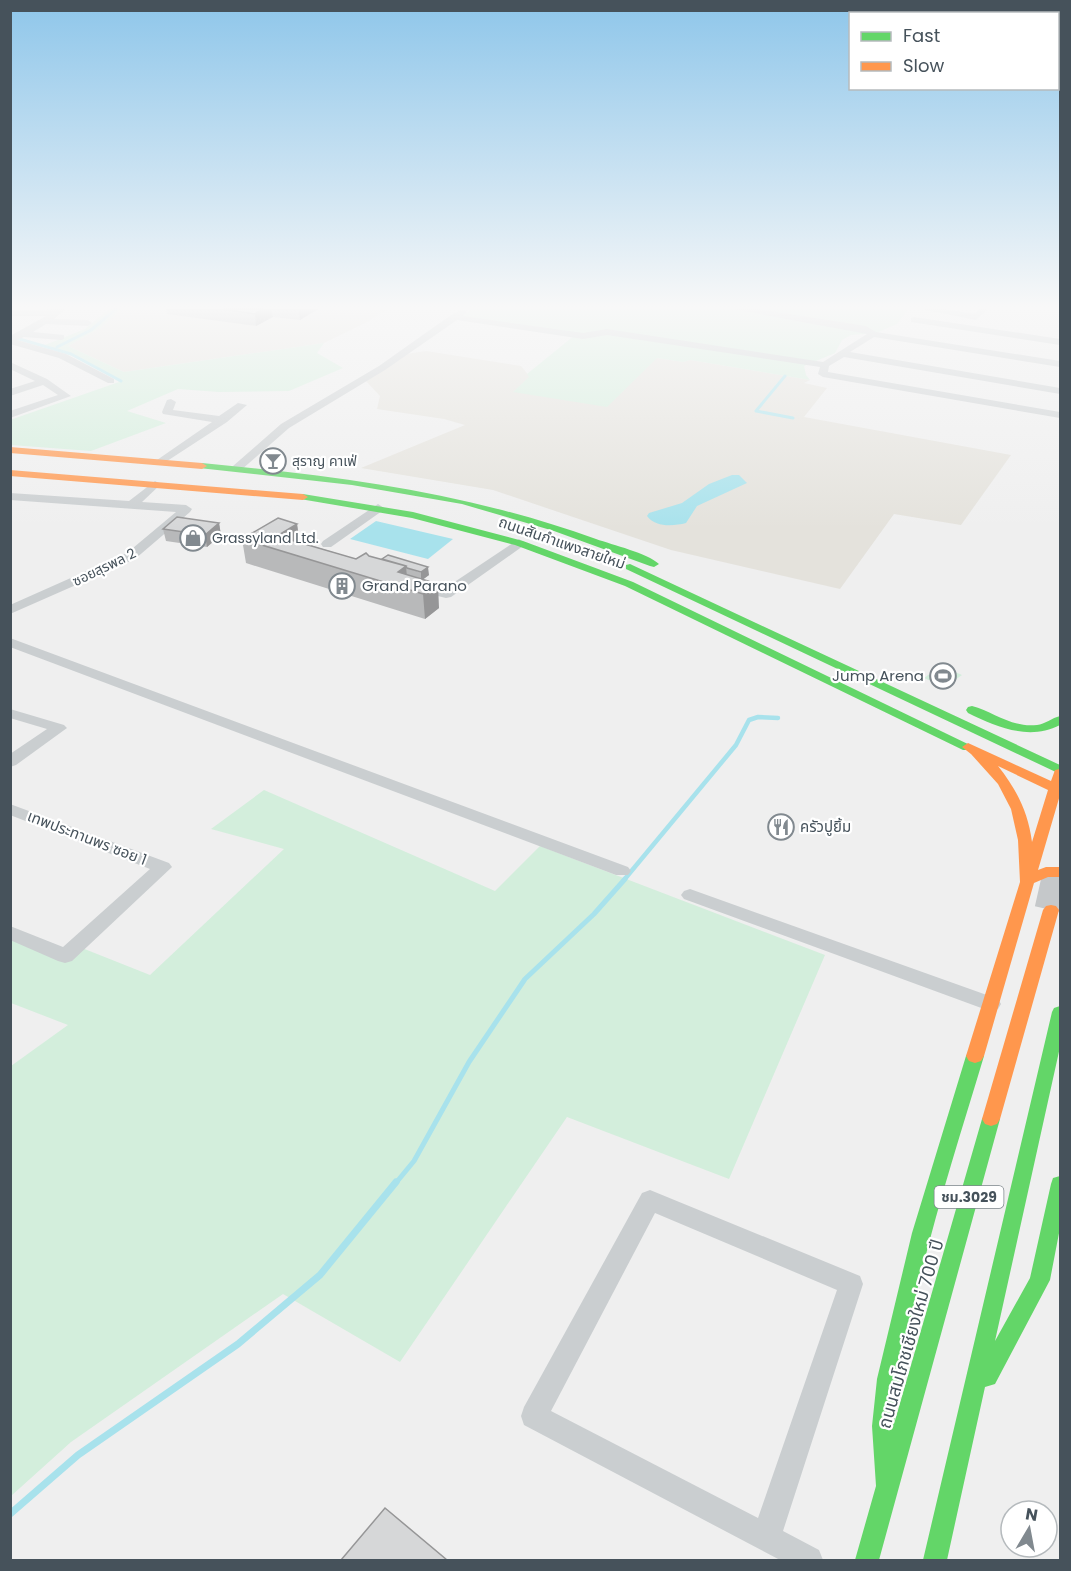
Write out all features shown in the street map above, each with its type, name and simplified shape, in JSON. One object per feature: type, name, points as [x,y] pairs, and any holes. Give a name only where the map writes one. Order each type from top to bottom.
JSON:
[{"type":"main road","points":[[10,450],[335,478],[427,494],[502,511],[594,540],[699,584]]},
{"type":"main road","points":[[10,456],[104,466]]},
{"type":"main road","name":"ถนนสันกำแพงสายใหม่","points":[[10,462],[104,466],[270,480],[357,491],[496,521],[564,542],[626,565],[1060,771]]},
{"type":"main road","points":[[243,469],[270,480]]},
{"type":"main road","name":"ถนนสันกำแพงสายใหม่","points":[[10,473],[293,495],[378,508],[519,543],[628,584],[1059,790]]},
{"type":"main road","points":[[357,491],[427,494]]},
{"type":"main road","points":[[594,540],[626,565]]},
{"type":"main road","points":[[758,626],[863,661]]},
{"type":"main road","points":[[960,704],[999,722],[1022,728],[1044,729],[1060,720]]},
{"type":"main road","points":[[976,751],[995,769],[1020,803],[1025,823],[1027,881]]},
{"type":"main road","points":[[887,1484],[883,1426],[888,1379],[922,1233],[1027,881],[1059,790],[1060,771]]},
{"type":"main road","points":[[1027,881],[1046,872],[1060,872]]},
{"type":"main road","name":"ถนนสมโภชเชียงใหม่ 700 ปี","points":[[867,1560],[1051,910]]},
{"type":"main road","name":"ชม.3029","points":[[935,1560],[1060,1012]]},
{"type":"main road","points":[[971,1407],[1040,1280],[1059,1194]]},
{"type":"street","points":[[10,393],[40,382]]},
{"type":"street","points":[[10,415],[66,396],[46,382]]},
{"type":"street","points":[[243,469],[285,426],[358,382]]},
{"type":"street","points":[[871,382],[1060,415]]},
{"type":"street","points":[[1009,382],[1060,391]]},
{"type":"street","points":[[171,402],[166,412],[223,420]]},
{"type":"street","points":[[161,462],[242,405]]},
{"type":"street","points":[[10,496],[133,504],[155,484]]},
{"type":"street","name":"ซอยสุรพล 2","points":[[10,610],[131,556],[186,509],[133,504]]},
{"type":"street","points":[[327,544],[378,508]]},
{"type":"street","points":[[400,581],[446,594],[519,543]]},
{"type":"street","points":[[10,642],[622,871]]},
{"type":"street","points":[[10,713],[59,728],[10,762]]},
{"type":"street","name":"เทพประทานพร ซอย 1","points":[[10,810],[163,867],[65,956],[10,932]]},
{"type":"street","points":[[690,895],[991,1004]]},
{"type":"street","points":[[766,1538],[851,1284],[650,1200],[534,1416],[766,1538],[808,1560]]},
{"type":"shaded area","points":[[367,382],[524,382],[514,392],[555,382],[805,382],[827,388],[804,417],[1011,455],[961,525],[894,514],[840,589],[671,550],[493,490],[361,468],[465,425],[444,419],[377,409],[380,396]]},
{"type":"green space","points":[[118,382],[309,382],[289,391],[219,392],[178,389],[127,411],[166,423],[91,451],[11,445],[10,420]]},
{"type":"green space","points":[[523,382],[632,382],[607,407],[513,392]]},
{"type":"green space","name":"Jump Arena","points":[[941,666],[962,675],[945,687],[924,678]]},
{"type":"green space","points":[[264,790],[495,891],[540,846],[825,955],[729,1179],[567,1117],[400,1362],[283,1294],[71,1442],[11,1496],[11,1066],[68,1025],[11,1003],[10,936],[71,961],[82,948],[150,975],[284,849],[211,829]]},
{"type":"water","points":[[732,475],[739,475],[747,483],[697,506],[686,523],[660,524],[647,516],[649,513],[682,503],[709,484]]},
{"type":"water","points":[[376,521],[453,539],[428,559],[350,539]]},
{"type":"building","points":[[177,517],[219,523],[205,535],[163,529]]},
{"type":"building","points":[[278,518],[297,524],[277,536],[356,559],[366,553],[369,556],[406,566],[398,572],[438,584],[423,594],[242,539]]},
{"type":"building","points":[[388,555],[428,567],[421,572],[382,559]]},
{"type":"building","points":[[385,1508],[447,1560],[341,1560]]},
{"type":"waterway","points":[[780,382],[756,411],[793,418]]},
{"type":"waterway","points":[[624,880],[736,745],[749,720],[758,717],[778,718]]},
{"type":"waterway","points":[[395,1184],[414,1161],[469,1062],[525,979],[594,914],[625,879]]},
{"type":"waterway","points":[[10,1514],[78,1455],[238,1344],[320,1275],[396,1182]]},
{"type":"tunnel","points":[[1058,880],[1060,871]]},
{"type":"tunnel","points":[[1051,910],[1058,879]]},
{"type":"traffic: fast","points":[[202,466],[389,487],[463,502],[519,516],[654,564]]},
{"type":"traffic: fast","points":[[303,497],[413,515],[519,543],[629,584],[968,747]]},
{"type":"traffic: fast","points":[[630,567],[1060,770]]},
{"type":"traffic: fast","points":[[972,710],[993,720],[1027,729],[1049,726],[1060,720]]},
{"type":"traffic: fast","points":[[935,1560],[1060,1012]]},
{"type":"traffic: fast","points":[[887,1484],[883,1426],[888,1379],[922,1233],[975,1056]]},
{"type":"traffic: fast","points":[[867,1560],[991,1119]]},
{"type":"traffic: fast","points":[[987,1377],[1040,1280],[1060,1184]]},
{"type":"traffic: slow","points":[[10,450],[202,466]]},
{"type":"traffic: slow","points":[[10,473],[303,497]]},
{"type":"traffic: slow","points":[[968,747],[1060,791]]},
{"type":"traffic: slow","points":[[976,751],[1004,782],[1018,809],[1025,840],[1027,881],[1046,872],[1060,872]]},
{"type":"traffic: slow","points":[[975,1056],[1060,773]]},
{"type":"traffic: slow","points":[[991,1119],[1051,910]]},
{"type":"place","name":"สุราญ คาเฟ่","points":[[273,461]]},
{"type":"place","name":"Grassyland Ltd.","points":[[193,538]]},
{"type":"place","name":"Grand Parano","points":[[342,586]]},
{"type":"place","name":"Jump Arena","points":[[943,676]]},
{"type":"place","name":"ครัวปูยิ้ม","points":[[781,827]]}]
